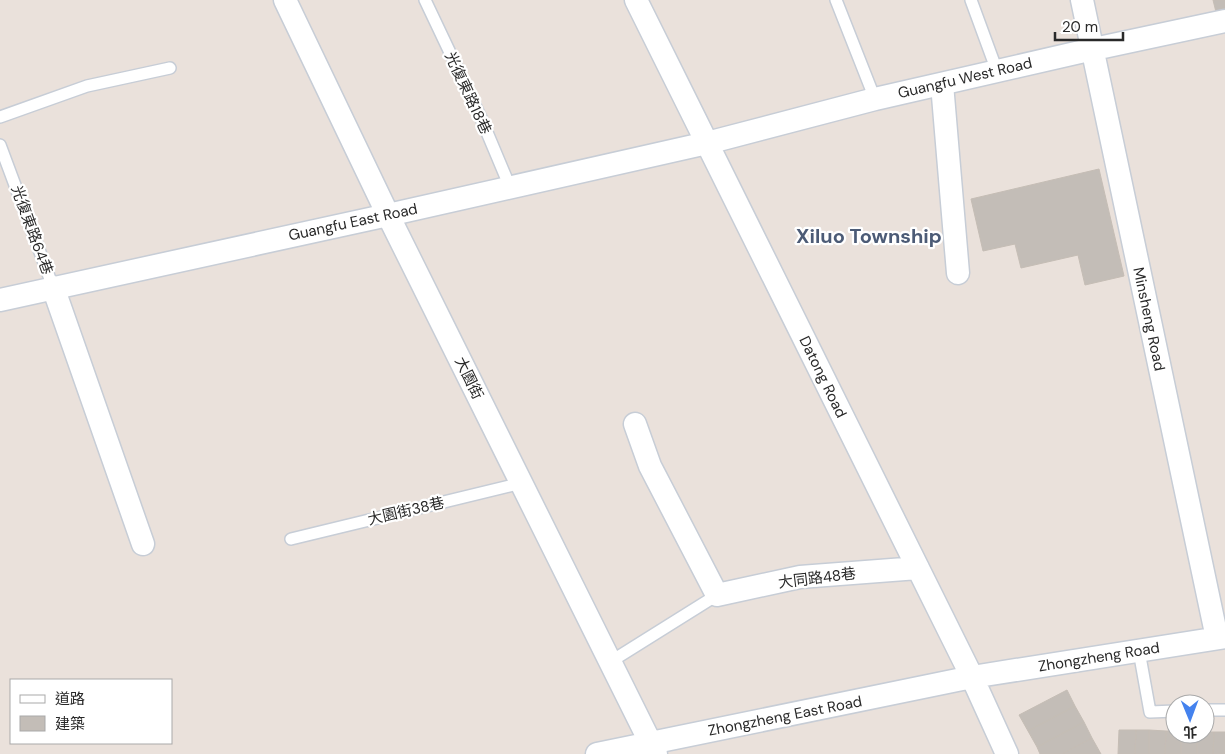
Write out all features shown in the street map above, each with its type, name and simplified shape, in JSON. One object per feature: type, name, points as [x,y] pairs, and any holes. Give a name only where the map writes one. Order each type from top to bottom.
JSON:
[{"type":"street","name":"大園街","points":[[285,0],[388,214],[653,748]]},
{"type":"street","name":"Datong Road","points":[[636,0],[918,568],[1007,754]]},
{"type":"street","name":"Minsheng Road","points":[[1082,0],[1221,638]]},
{"type":"street","name":"Guangfu West Road","points":[[707,143],[874,99],[1092,49],[1225,21]]},
{"type":"street","points":[[942,84],[958,273]]},
{"type":"street","name":"Guangfu East Road","points":[[0,300],[707,143]]},
{"type":"street","points":[[53,288],[143,544]]},
{"type":"street","points":[[635,424],[650,466],[717,595]]},
{"type":"street","name":"大同路48巷","points":[[717,595],[800,577],[918,568]]},
{"type":"street","name":"Zhongzheng Road","points":[[972,678],[1221,638]]},
{"type":"street","name":"Zhongzheng East Road","points":[[597,754],[653,748],[972,678]]},
{"type":"lane","name":"光復東路18巷","points":[[425,0],[510,187]]},
{"type":"lane","points":[[836,0],[874,99]]},
{"type":"lane","points":[[971,0],[996,71]]},
{"type":"lane","points":[[0,117],[87,86],[170,68]]},
{"type":"lane","name":"光復東路64巷","points":[[0,145],[53,288]]},
{"type":"lane","name":"大園街38巷","points":[[291,539],[522,483]]},
{"type":"lane","name":"大同路48巷","points":[[610,662],[717,595]]},
{"type":"lane","points":[[1139,651],[1150,712],[1165,711]]},
{"type":"building","points":[[1213,0],[1225,0],[1225,10],[1216,12]]},
{"type":"building","points":[[1099,169],[1124,276],[1085,285],[1078,255],[1021,268],[1015,244],[983,251],[971,199]]},
{"type":"building","points":[[1067,690],[1075,706],[1028,731],[1019,715]]},
{"type":"building","points":[[1075,706],[1084,722],[1037,747],[1028,731]]},
{"type":"building","points":[[1084,722],[1092,738],[1062,754],[1040,754],[1037,747]]},
{"type":"building","points":[[1119,730],[1136,730],[1135,754],[1118,754]]},
{"type":"building","points":[[1136,730],[1149,730],[1149,754],[1135,754]]},
{"type":"building","points":[[1149,730],[1165,731],[1165,754],[1149,754]]},
{"type":"building","points":[[1215,732],[1225,732],[1225,754],[1213,754]]},
{"type":"building","points":[[1092,738],[1101,754],[1062,754]]},
{"type":"building","points":[[1165,744],[1181,744],[1181,754],[1165,754]]},
{"type":"building","points":[[1181,744],[1197,744],[1197,754],[1181,754]]},
{"type":"building","points":[[1197,744],[1213,744],[1213,754],[1197,754]]},
{"type":"district","name":"Xiluo Township","points":[[869,236]]}]
